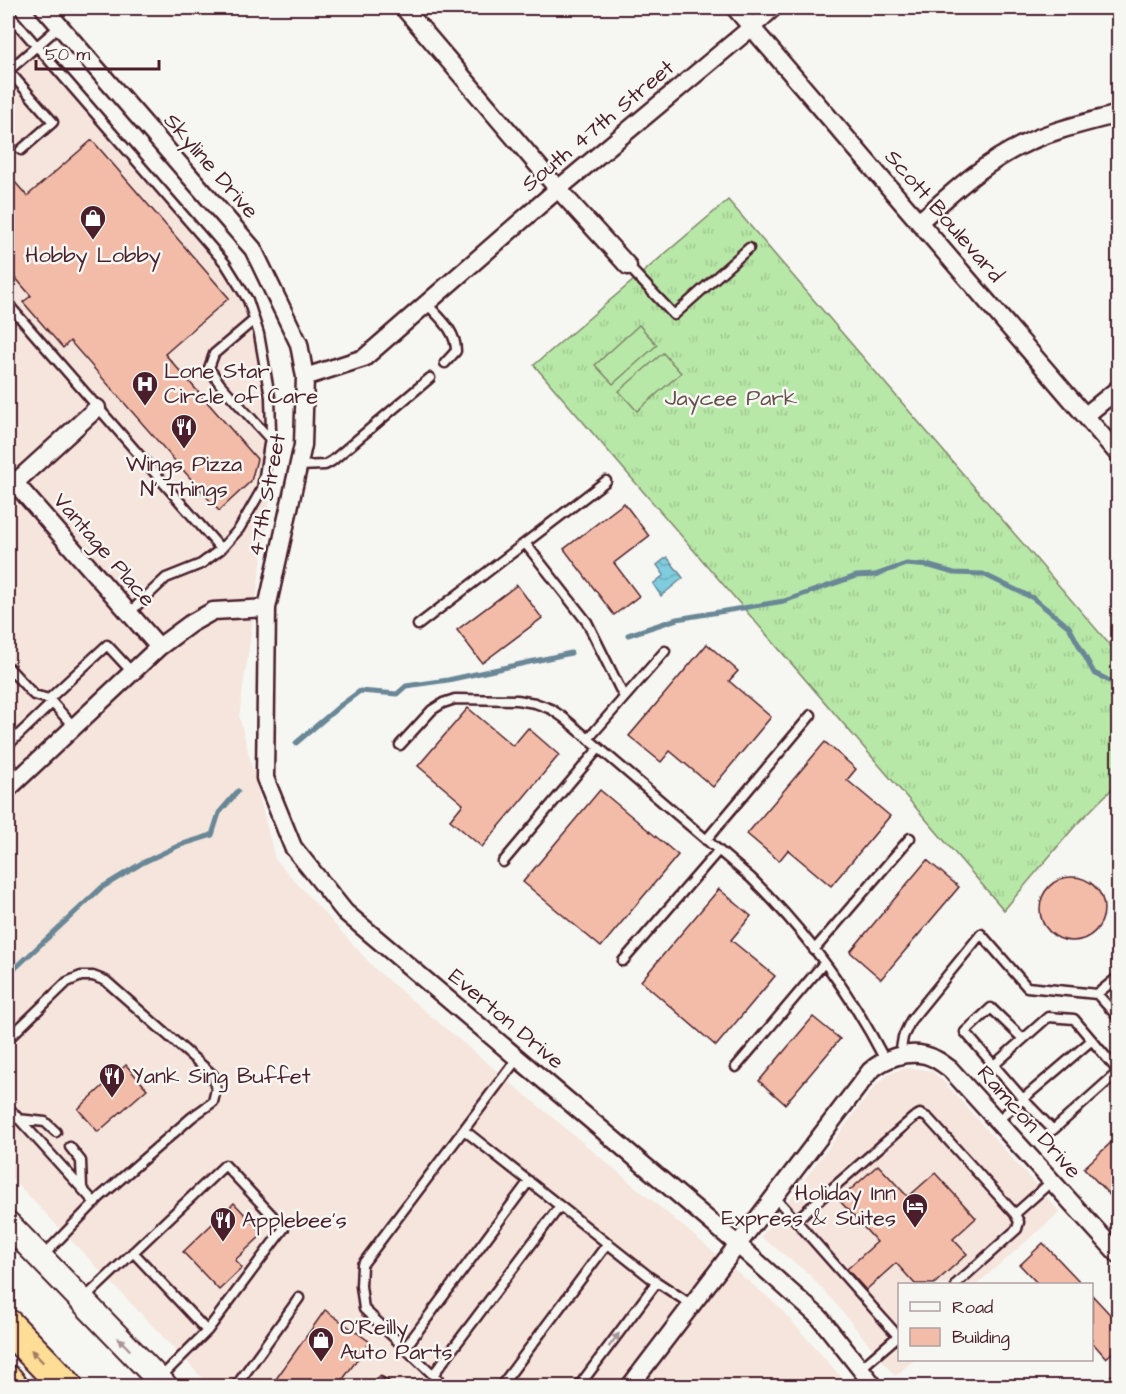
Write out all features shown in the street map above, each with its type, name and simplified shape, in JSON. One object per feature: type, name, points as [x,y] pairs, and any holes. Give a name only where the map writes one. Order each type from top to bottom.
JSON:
[{"type":"highway","points":[[8,1326],[66,1386]]},
{"type":"highway","points":[[8,1382],[11,1386]]},
{"type":"main road","points":[[8,1224],[161,1383]]},
{"type":"street","name":"Skyline Drive","points":[[44,8],[254,249],[299,344],[305,377]]},
{"type":"street","points":[[404,8],[558,189],[628,266]]},
{"type":"street","name":"Scott Boulevard","points":[[735,8],[1119,454]]},
{"type":"street","name":"South 47th Street","points":[[427,304],[558,189],[773,8]]},
{"type":"street","points":[[919,222],[980,170],[1022,144],[1119,114]]},
{"type":"street","points":[[305,377],[364,358],[427,304]]},
{"type":"street","name":"47th Street","points":[[267,608],[303,445],[305,377]]},
{"type":"street","points":[[1086,415],[1119,388]]},
{"type":"street","points":[[11,486],[98,408]]},
{"type":"street","name":"Vantage Place","points":[[11,486],[159,647]]},
{"type":"street","points":[[14,784],[159,647],[190,624],[213,611],[267,608]]},
{"type":"street","name":"Everton Drive","points":[[267,608],[265,778],[293,847],[345,912],[737,1244],[820,1318],[874,1386]]},
{"type":"street","name":"Ramcon Drive","points":[[893,1058],[925,1055],[937,1059],[950,1069],[1118,1253]]},
{"type":"street","points":[[630,1386],[870,1071],[893,1058]]},
{"type":"street","points":[[1114,1386],[1119,1383]]},
{"type":"lane","points":[[8,13],[225,263],[248,300],[259,334],[270,397],[270,439],[262,489],[238,529],[221,549],[201,564],[166,578],[129,613]]},
{"type":"lane","points":[[21,150],[52,122],[8,71],[60,26]]},
{"type":"lane","points":[[628,266],[674,315],[749,248]]},
{"type":"lane","points":[[8,304],[221,549]]},
{"type":"lane","points":[[427,304],[449,328],[455,339],[456,351],[446,363]]},
{"type":"lane","points":[[254,320],[214,354],[209,368],[220,384],[270,439]]},
{"type":"lane","points":[[298,466],[325,465],[332,461],[430,378]]},
{"type":"lane","points":[[418,625],[606,481]]},
{"type":"lane","points":[[525,543],[587,622],[624,697]]},
{"type":"lane","points":[[8,745],[108,645],[132,672]]},
{"type":"lane","points":[[588,739],[665,651]]},
{"type":"lane","points":[[8,667],[34,695],[50,701],[74,727]]},
{"type":"lane","points":[[400,745],[432,710],[443,702],[456,699],[518,700],[551,709],[751,878],[772,899],[824,963],[893,1058],[912,1020],[981,934],[1027,987],[1097,994],[1119,1017]]},
{"type":"lane","points":[[706,840],[811,715]]},
{"type":"lane","points":[[503,862],[599,748]]},
{"type":"lane","points":[[8,764],[14,784]]},
{"type":"lane","points":[[814,950],[910,837]]},
{"type":"lane","points":[[623,961],[718,850]]},
{"type":"lane","points":[[736,1067],[824,963]]},
{"type":"lane","points":[[8,1040],[67,982],[81,976],[93,976],[106,981],[213,1075],[216,1089],[213,1102],[192,1117],[95,1203],[40,1258]]},
{"type":"lane","points":[[1097,994],[1119,977]]},
{"type":"lane","points":[[994,1065],[1048,1017],[1074,1019],[1119,1071],[1053,1130],[1023,1099],[965,1032],[991,1008],[1023,1039]]},
{"type":"lane","points":[[998,1121],[1092,1040]]},
{"type":"lane","points":[[446,1386],[364,1309],[361,1286],[362,1265],[517,1059]]},
{"type":"lane","points":[[8,1107],[95,1203]]},
{"type":"lane","points":[[796,1220],[920,1114],[928,1118],[1016,1214],[1019,1222],[1017,1229],[957,1283]]},
{"type":"lane","points":[[18,1119],[45,1122],[56,1132]]},
{"type":"lane","points":[[464,1130],[608,1244],[692,1306]]},
{"type":"lane","points":[[70,1147],[81,1161],[82,1188]]},
{"type":"lane","points":[[82,1301],[225,1165],[284,1228],[207,1330],[161,1383]]},
{"type":"lane","points":[[405,1348],[529,1181]]},
{"type":"lane","points":[[1016,1214],[1052,1181]]},
{"type":"lane","points":[[774,1196],[898,1335]]},
{"type":"lane","points":[[433,1375],[560,1206]]},
{"type":"lane","points":[[501,1386],[608,1244]]},
{"type":"lane","points":[[133,1252],[207,1330]]},
{"type":"lane","points":[[579,1386],[657,1281]]},
{"type":"lane","points":[[236,1386],[299,1298]]},
{"type":"lane","points":[[860,1369],[898,1337]]},
{"type":"shaded area","points":[[8,8],[11,8],[232,266],[269,369],[273,481],[239,716],[275,859],[377,971],[777,1305],[849,1386],[210,1386],[8,1174]]},
{"type":"shaded area","points":[[904,1068],[932,1071],[1060,1212],[978,1283],[898,1283],[898,1361],[913,1361],[895,1376],[808,1273],[761,1237],[876,1085],[889,1074]]},
{"type":"green space","name":"Jaycee Park","points":[[728,200],[1115,651],[1118,648],[1118,783],[1076,825],[1004,910],[534,365]]},
{"type":"green space","points":[[639,325],[657,345],[613,384],[595,365]]},
{"type":"green space","points":[[663,353],[681,373],[637,411],[619,391]]},
{"type":"water","points":[[667,557],[683,578],[661,596],[653,584],[664,575],[657,565]]},
{"type":"building","name":"Hobby Lobby","points":[[92,140],[229,298],[165,354],[257,459],[251,481],[219,511],[70,341],[63,348],[23,302],[31,296],[8,269],[8,174],[27,196]]},
{"type":"building","points":[[624,503],[649,536],[614,563],[639,596],[614,615],[564,549]]},
{"type":"building","points":[[517,585],[542,618],[482,663],[457,630]]},
{"type":"building","points":[[707,644],[738,671],[729,681],[771,717],[713,787],[670,751],[661,762],[629,736]]},
{"type":"building","points":[[468,708],[513,746],[528,728],[559,755],[482,847],[450,820],[463,804],[418,766]]},
{"type":"building","points":[[825,742],[856,769],[847,780],[890,816],[831,886],[788,850],[779,861],[747,834]]},
{"type":"building","points":[[600,790],[678,855],[601,947],[523,882]]},
{"type":"building","points":[[927,860],[959,887],[881,979],[850,952]]},
{"type":"building","points":[[1066,877],[1078,877],[1095,886],[1102,897],[1104,909],[1102,921],[1095,932],[1078,941],[1066,941],[1054,936],[1045,927],[1040,915],[1040,903],[1045,891],[1054,882]]},
{"type":"building","points":[[719,889],[751,916],[731,940],[775,976],[716,1046],[641,981]]},
{"type":"building","points":[[813,1017],[840,1039],[785,1104],[759,1081]]},
{"type":"building","name":"Yank Sing Buffet","points":[[126,1065],[147,1089],[98,1132],[78,1109]]},
{"type":"building","points":[[1119,1135],[1119,1205],[1084,1168]]},
{"type":"building","name":"Holiday Inn Express & Suites","points":[[878,1165],[908,1197],[935,1173],[976,1218],[953,1239],[967,1254],[935,1283],[914,1283],[896,1263],[866,1290],[847,1269],[877,1242],[839,1200]]},
{"type":"building","name":"Applebee's","points":[[234,1203],[263,1234],[235,1260],[242,1268],[219,1290],[183,1252]]},
{"type":"building","points":[[1043,1243],[1081,1283],[1037,1283],[1020,1265]]},
{"type":"building","points":[[1093,1296],[1119,1324],[1119,1347],[1106,1358],[1093,1343]]},
{"type":"building","name":"O'Reilly Auto Parts","points":[[325,1310],[370,1342],[338,1386],[271,1386]]},
{"type":"waterway","points":[[628,635],[677,619],[784,601],[856,576],[875,575],[906,564],[930,566],[954,573],[983,574],[1033,598],[1069,627],[1094,673],[1118,685]]},
{"type":"waterway","points":[[296,743],[360,691],[397,694],[406,686],[448,680],[571,653]]},
{"type":"waterway","points":[[8,975],[101,888],[142,863],[180,845],[212,835],[219,813],[238,791]]},
{"type":"place","name":"Hobby Lobby","points":[[93,241]]},
{"type":"place","name":"Lone Star Circle of Care","points":[[145,407]]},
{"type":"place","name":"Wings Pizza N' Things","points":[[184,450]]},
{"type":"place","name":"Yank Sing Buffet","points":[[112,1099]]},
{"type":"place","name":"Holiday Inn Express & Suites","points":[[915,1229]]},
{"type":"place","name":"Applebee's","points":[[223,1243]]},
{"type":"place","name":"O'Reilly Auto Parts","points":[[321,1363]]}]
